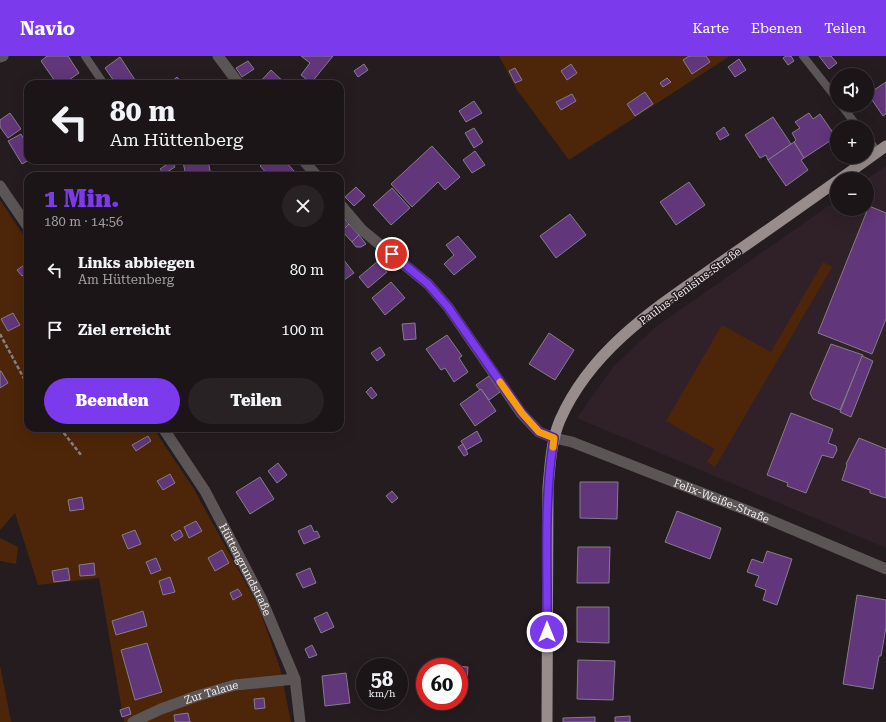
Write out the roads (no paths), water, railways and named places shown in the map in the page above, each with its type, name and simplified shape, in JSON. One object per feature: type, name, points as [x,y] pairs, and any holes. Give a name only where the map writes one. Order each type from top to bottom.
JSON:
[{"type":"main road","points":[[850,172],[882,149]]},
{"type":"main road","name":"Paulus-Jenisius-Straße","points":[[547,722],[548,488],[550,461],[554,438],[560,421],[570,401],[585,377],[618,339],[649,312],[830,186]]},
{"type":"street","points":[[218,56],[236,80]]},
{"type":"street","points":[[306,164],[314,172]]},
{"type":"street","points":[[0,186],[24,222]]},
{"type":"street","name":"Felix-Weiße-Straße","points":[[344,209],[362,230],[428,284],[448,307],[522,413],[539,432],[554,438],[572,442],[886,569]]},
{"type":"street","name":"Hüttengrundstraße","points":[[166,432],[205,491],[258,591],[295,680],[300,722]]},
{"type":"street","name":"Zur Talaue","points":[[133,722],[161,709],[197,696],[235,685],[295,680]]},
{"type":"lane","points":[[85,56],[101,80]]},
{"type":"lane","points":[[803,56],[830,90]]},
{"type":"lane","points":[[846,112],[853,120]]}]
